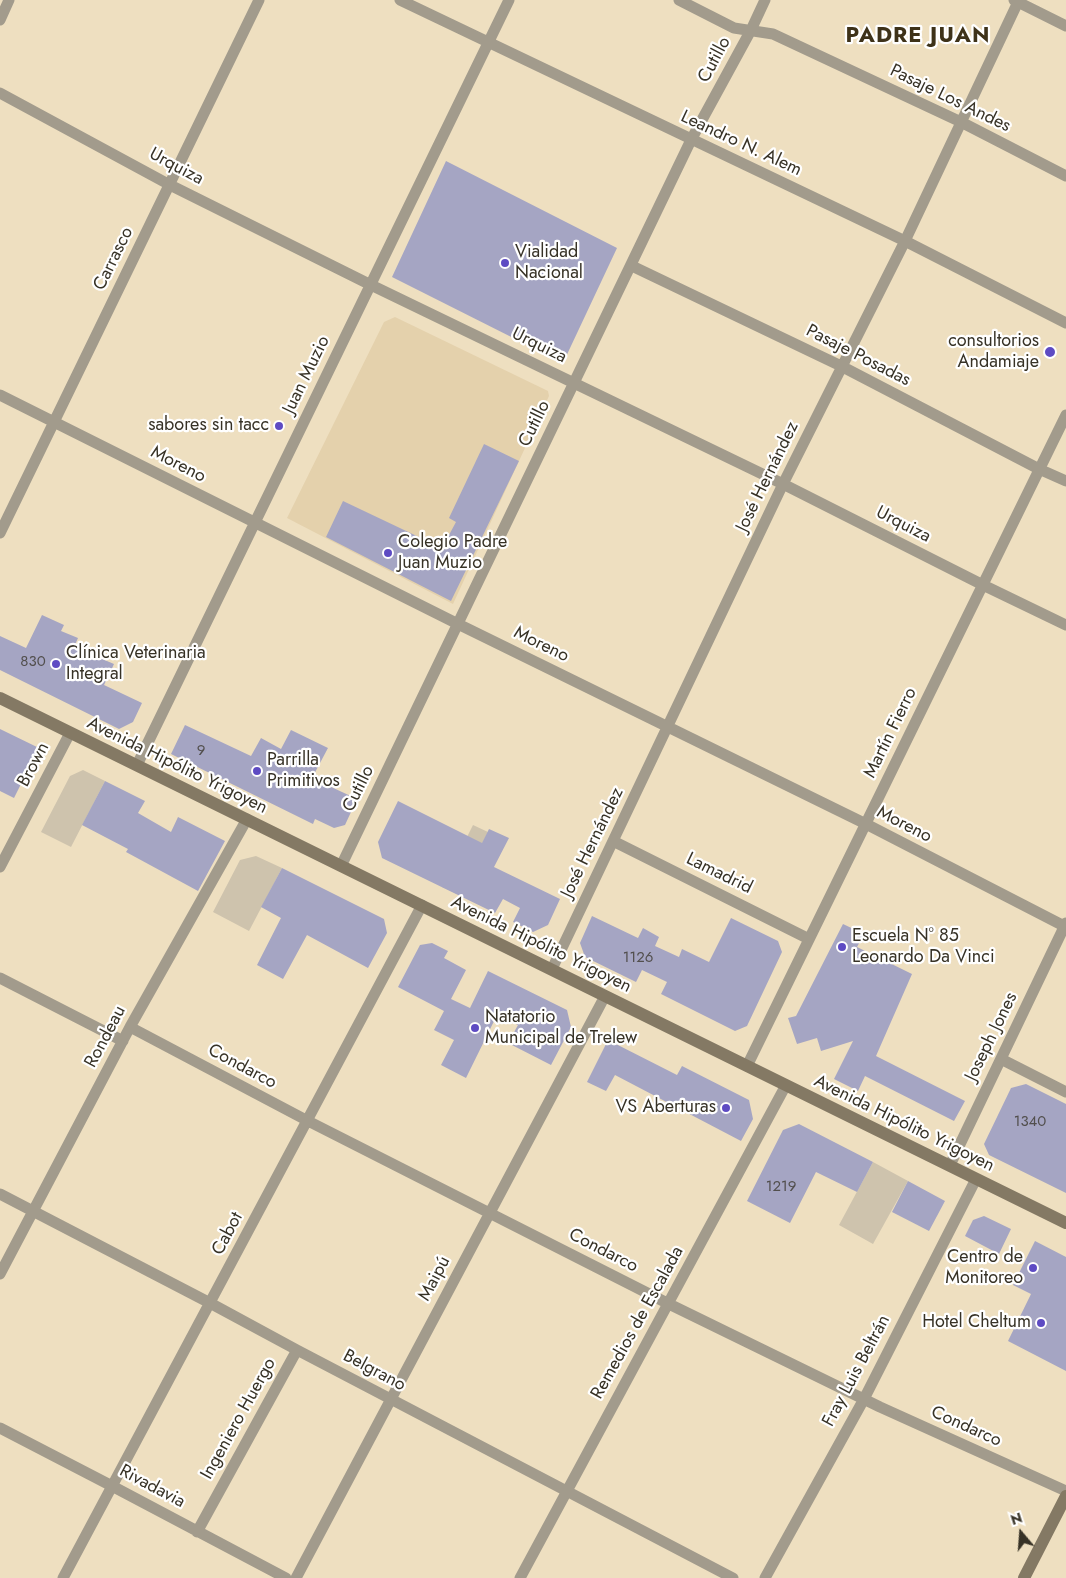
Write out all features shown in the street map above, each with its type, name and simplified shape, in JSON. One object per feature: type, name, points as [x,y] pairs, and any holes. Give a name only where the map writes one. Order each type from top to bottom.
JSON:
[{"type":"main road","name":"Avenida Hipólito Yrigoyen","points":[[0,698],[1066,1222]]},
{"type":"main road","points":[[1024,1578],[1066,1496]]},
{"type":"street","points":[[0,20],[9,0]]},
{"type":"street","name":"Carrasco","points":[[0,533],[259,0]]},
{"type":"street","name":"Leandro N. Alem","points":[[400,0],[905,241],[1066,323]]},
{"type":"street","name":"Juan Muzio","points":[[137,766],[509,0]]},
{"type":"street","name":"Pasaje Los Andes","points":[[679,0],[734,28],[773,34],[961,122],[1066,176]]},
{"type":"street","name":"Cutillo","points":[[341,866],[632,266],[691,140],[751,30],[765,0]]},
{"type":"street","points":[[1016,1],[1066,26]]},
{"type":"street","name":"José Hernández","points":[[552,970],[841,366],[905,241],[1016,1]]},
{"type":"street","name":"Urquiza","points":[[0,93],[170,185],[371,285],[784,484],[1066,625]]},
{"type":"street","name":"Pasaje Posadas","points":[[632,266],[841,366],[1066,481]]},
{"type":"street","name":"Moreno","points":[[0,395],[667,728],[866,824],[1065,926]]},
{"type":"street","name":"Martín Fierro","points":[[747,1066],[1066,416]]},
{"type":"street","name":"Brown","points":[[0,867],[70,733]]},
{"type":"street","name":"Rondeau","points":[[0,1274],[130,1027],[247,819]]},
{"type":"street","name":"Lamadrid","points":[[613,841],[810,939]]},
{"type":"street","name":"Cabot","points":[[63,1578],[422,906]]},
{"type":"street","name":"Joseph Jones","points":[[950,1165],[1065,926]]},
{"type":"street","points":[[0,978],[123,1041]]},
{"type":"street","name":"Maipú","points":[[296,1578],[605,996]]},
{"type":"street","name":"Condarco","points":[[130,1027],[308,1121],[668,1304],[864,1399],[1066,1491]]},
{"type":"street","points":[[1001,1059],[1066,1092]]},
{"type":"street","name":"Remedios de Escalada","points":[[520,1578],[786,1086]]},
{"type":"street","name":"Fray Luis Beltrán","points":[[765,1578],[864,1399],[976,1178]]},
{"type":"street","name":"Belgrano","points":[[0,1194],[733,1578]]},
{"type":"street","name":"Ingeniero Huergo","points":[[197,1532],[297,1350]]},
{"type":"street","name":"Rivadavia","points":[[0,1428],[286,1578]]},
{"type":"shaded area","points":[[395,317],[548,391],[549,396],[453,604],[287,518],[384,322]]},
{"type":"shaded area","points":[[83,770],[105,781],[71,847],[41,832],[70,776]]},
{"type":"shaded area","points":[[473,825],[488,832],[457,894],[442,887]]},
{"type":"shaded area","points":[[256,856],[282,868],[249,931],[213,912],[240,860]]},
{"type":"shaded area","points":[[873,1162],[908,1181],[873,1244],[839,1225]]},
{"type":"building","name":"Vialidad Nacional","points":[[446,161],[617,248],[563,363],[392,277]]},
{"type":"building","points":[[484,444],[519,461],[451,601],[326,537],[343,501],[442,548],[456,522],[449,518]]},
{"type":"building","points":[[42,615],[64,625],[61,631],[78,638],[74,647],[114,664],[104,685],[142,703],[133,722],[119,729],[0,670],[0,636],[26,648]]},
{"type":"building","points":[[185,725],[251,756],[261,738],[281,749],[291,730],[328,748],[312,778],[357,799],[345,825],[334,828],[315,819],[313,824],[171,754]]},
{"type":"building","points":[[0,729],[39,748],[14,798],[0,791]]},
{"type":"building","points":[[105,781],[145,801],[138,813],[171,832],[178,817],[225,841],[198,891],[126,852],[128,849],[82,825]]},
{"type":"building","points":[[398,801],[482,843],[489,829],[509,838],[494,867],[560,899],[548,925],[533,932],[513,922],[520,908],[503,899],[495,913],[382,858],[378,842]]},
{"type":"building","points":[[282,868],[384,919],[387,933],[368,968],[307,935],[283,979],[257,965],[281,918],[261,907]]},
{"type":"building","points":[[592,916],[638,938],[643,928],[659,937],[655,946],[679,957],[682,949],[709,962],[731,918],[778,941],[782,952],[747,1026],[735,1031],[661,994],[667,982],[642,970],[636,982],[585,957],[580,943]]},
{"type":"building","points":[[843,924],[864,934],[857,947],[912,974],[876,1056],[965,1101],[954,1121],[865,1076],[858,1091],[834,1079],[853,1041],[821,1051],[817,1038],[797,1044],[788,1018],[796,1016]]},
{"type":"building","points":[[432,943],[448,951],[444,958],[466,970],[451,999],[470,1008],[488,971],[567,1010],[571,1027],[551,1065],[508,1043],[518,1025],[497,1015],[466,1078],[441,1065],[454,1040],[434,1030],[444,1011],[398,987],[420,945]]},
{"type":"building","points":[[608,1040],[677,1075],[682,1066],[749,1100],[753,1119],[741,1141],[615,1075],[606,1091],[587,1082]]},
{"type":"building","points":[[1026,1084],[1066,1104],[1066,1193],[989,1155],[984,1144],[1011,1088]]},
{"type":"building","points":[[799,1124],[873,1162],[857,1192],[816,1172],[790,1223],[747,1201],[783,1130]]},
{"type":"building","points":[[908,1181],[945,1201],[929,1231],[892,1212]]},
{"type":"building","points":[[984,1216],[1011,1229],[999,1254],[965,1236],[973,1220]]},
{"type":"building","points":[[1035,1241],[1066,1257],[1066,1371],[1008,1341],[1031,1294],[1013,1285]]},
{"type":"place","name":"Vialidad Nacional","points":[[505,263]]},
{"type":"place","name":"consultorios Andamiaje","points":[[1050,352]]},
{"type":"place","name":"sabores sin tacc","points":[[279,426]]},
{"type":"place","name":"Colegio Padre Juan Muzio","points":[[388,553]]},
{"type":"place","name":"Clínica Veterinaria Integral","points":[[56,664]]},
{"type":"place","name":"Parrilla Primitivos","points":[[257,771]]},
{"type":"place","name":"Escuela N° 85 Leonardo Da Vinci","points":[[842,947]]},
{"type":"place","name":"Natatorio Municipal de Trelew","points":[[475,1028]]},
{"type":"place","name":"VS Aberturas","points":[[726,1108]]},
{"type":"place","name":"Centro de Monitoreo","points":[[1033,1268]]},
{"type":"place","name":"Hotel Cheltum","points":[[1041,1323]]},
{"type":"district","name":"PADRE JUAN","points":[[918,37]]}]
